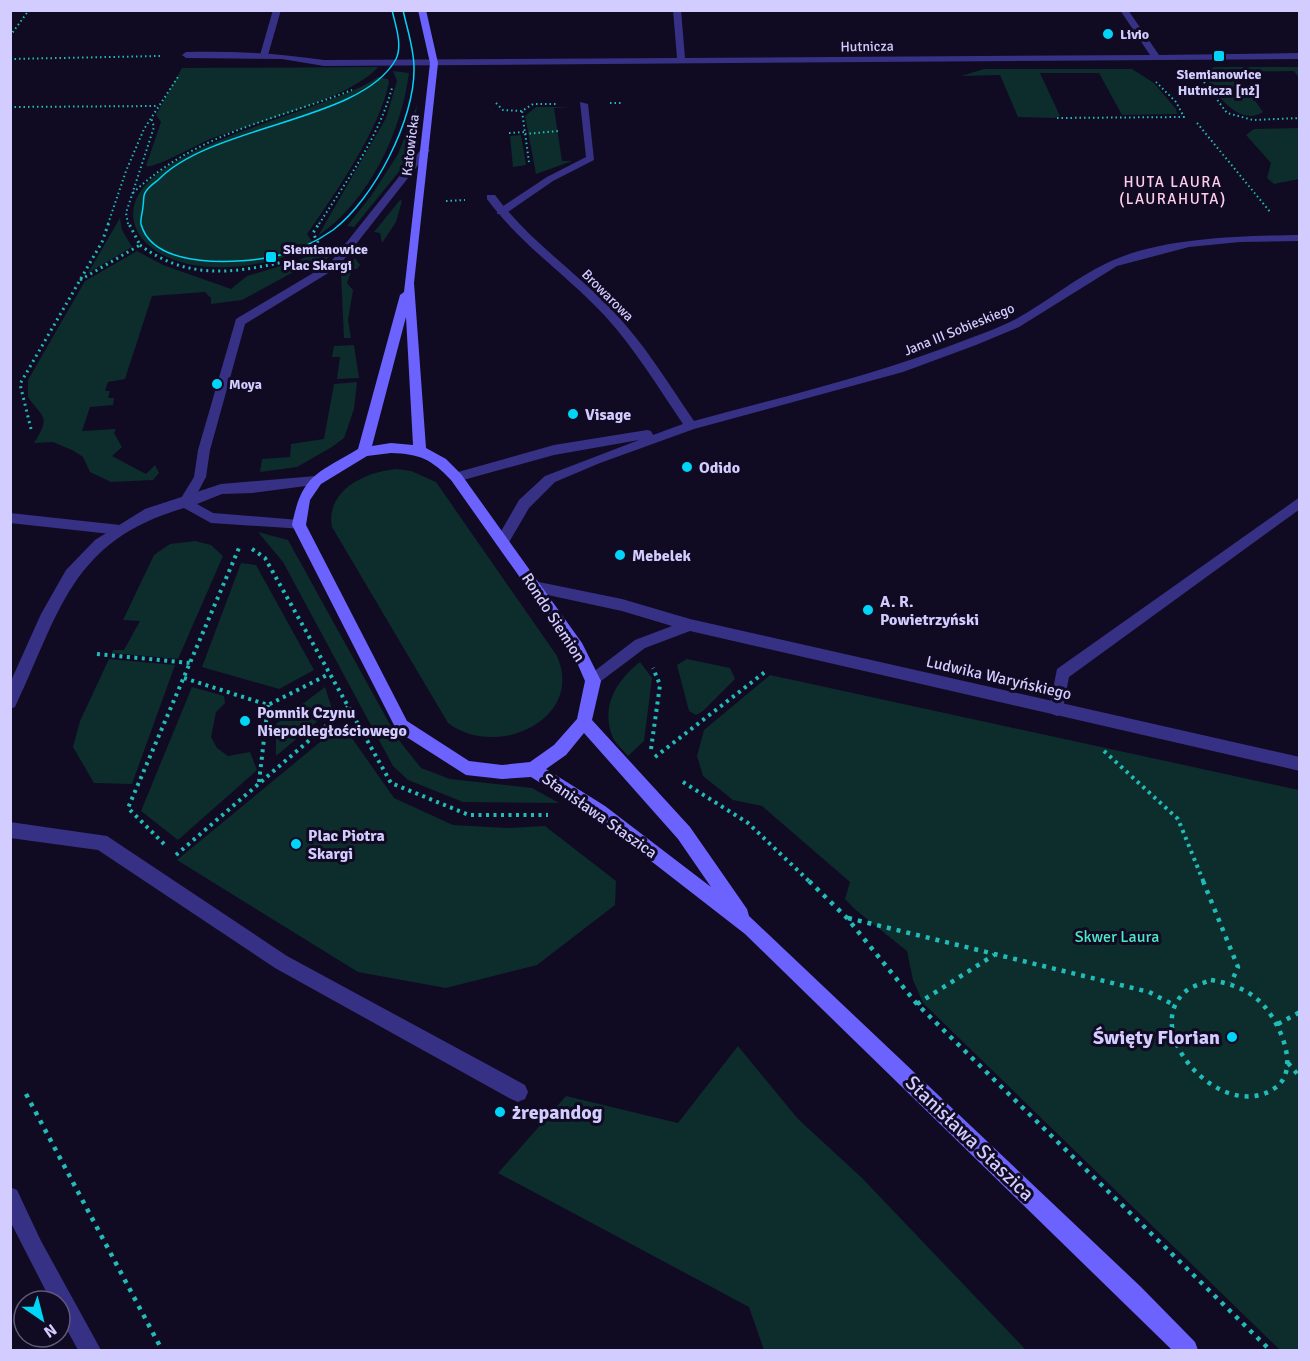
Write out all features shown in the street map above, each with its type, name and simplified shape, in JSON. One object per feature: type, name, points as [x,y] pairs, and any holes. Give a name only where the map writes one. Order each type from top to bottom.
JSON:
[{"type":"main road","name":"Katowicka","points":[[364,452],[409,284],[434,63],[422,10]]},
{"type":"main road","name":"Katowicka","points":[[409,284],[420,449]]},
{"type":"main road","points":[[299,525],[304,499],[316,481],[364,452],[391,448],[420,449]]},
{"type":"main road","name":"Rondo Siemion","points":[[299,525],[402,726],[466,768],[502,772],[533,769],[560,750],[584,722],[593,681],[577,647],[503,540],[441,460],[420,449]]},
{"type":"main road","name":"Stanisława Staszica","points":[[584,722],[684,833],[751,928]]},
{"type":"main road","name":"Stanisława Staszica","points":[[533,769],[599,811],[751,928],[1124,1286],[1187,1350]]},
{"type":"street","points":[[264,55],[277,10]]},
{"type":"street","points":[[677,10],[681,61]]},
{"type":"street","points":[[1124,10],[1156,57]]},
{"type":"street","name":"Hutnicza","points":[[186,56],[264,55],[324,63],[1299,56]]},
{"type":"street","points":[[501,212],[533,189],[591,158],[583,104]]},
{"type":"street","points":[[185,503],[200,477],[204,450],[240,322],[329,269],[425,150]]},
{"type":"street","name":"Browarowa","points":[[491,196],[501,212],[607,311],[640,351],[691,426]]},
{"type":"street","name":"Jana III Sobieskiego","points":[[503,540],[525,504],[550,479],[596,460],[691,426],[899,369],[972,342],[1015,324],[1113,264],[1189,244],[1240,239],[1299,238]]},
{"type":"street","name":"Jana III Sobieskiego","points":[[456,477],[554,450],[691,426]]},
{"type":"street","points":[[10,702],[42,626],[71,574],[100,544],[150,513],[221,489],[316,481]]},
{"type":"street","points":[[1056,709],[1062,674],[1299,502]]},
{"type":"street","points":[[185,503],[211,518],[299,525]]},
{"type":"street","points":[[10,518],[120,530]]},
{"type":"street","name":"Ludwika Waryńskiego","points":[[534,587],[622,605],[690,625],[1299,764]]},
{"type":"street","points":[[593,681],[640,644],[690,625]]},
{"type":"street","points":[[10,830],[101,842],[281,962],[518,1092]]},
{"type":"street","points":[[10,1197],[34,1248],[90,1350]]},
{"type":"path","points":[[10,36],[29,10]]},
{"type":"path","points":[[10,59],[186,56],[180,74],[150,117],[126,171],[107,230],[20,384],[31,429]]},
{"type":"path","points":[[133,193],[148,176],[182,154],[206,143],[345,93],[378,73],[386,62]]},
{"type":"path","points":[[315,249],[321,246],[313,233],[368,144],[387,108],[393,80],[378,73]]},
{"type":"path","points":[[1199,76],[1227,113],[1253,120],[1299,115]]},
{"type":"path","points":[[1057,118],[1184,117],[1176,102],[1154,80]]},
{"type":"path","points":[[532,99],[532,105]]},
{"type":"path","points":[[496,103],[503,110],[522,111],[532,105],[623,103]]},
{"type":"path","points":[[10,107],[157,106]]},
{"type":"path","points":[[522,111],[533,189]]},
{"type":"path","points":[[1095,116],[1113,118]]},
{"type":"path","points":[[150,117],[154,127],[127,208],[127,223],[140,246],[164,260],[200,270],[232,271],[286,261]]},
{"type":"path","points":[[1197,123],[1268,207],[1272,216]]},
{"type":"path","points":[[509,133],[558,131]]},
{"type":"path","points":[[445,202],[463,200]]},
{"type":"path","points":[[80,280],[140,246]]},
{"type":"path","points":[[242,542],[128,808],[176,855],[348,707]]},
{"type":"path","points":[[97,654],[190,663]]},
{"type":"path","points":[[651,660],[660,685],[649,762],[770,669],[760,666]]},
{"type":"path","points":[[184,678],[268,705],[329,674]]},
{"type":"path","points":[[259,783],[268,705]]},
{"type":"path","points":[[1102,749],[1178,819],[1238,967],[1231,983]]},
{"type":"path","points":[[680,780],[748,823],[847,918],[918,1004],[1152,1237],[1270,1350]]},
{"type":"path","points":[[847,918],[1149,992],[1174,1005]]},
{"type":"path","points":[[918,1004],[995,954]]},
{"type":"path","points":[[1211,980],[1231,983],[1249,992],[1265,1006],[1278,1024],[1286,1045],[1287,1063],[1283,1079],[1272,1091],[1256,1097],[1238,1097],[1219,1091],[1201,1078],[1186,1062],[1176,1042],[1172,1023],[1174,1005],[1182,992],[1195,983],[1211,980]]},
{"type":"path","points":[[1278,1024],[1299,1012]]},
{"type":"path","points":[[1287,1063],[1299,1077]]},
{"type":"path","points":[[26,1094],[162,1350]]},
{"type":"green space","points":[[378,67],[347,89],[325,99],[213,138],[167,160],[146,166],[161,122],[156,115],[182,68]]},
{"type":"green space","points":[[1215,67],[1299,67],[1299,78],[1294,71],[1235,72],[1263,112],[1254,116],[1246,116],[1238,113],[1223,101],[1206,78],[1208,69]]},
{"type":"green space","points":[[984,69],[1132,69],[1154,83],[1176,109],[1177,114],[1122,115],[1099,73],[1040,73],[1060,116],[1054,118],[1018,117],[1000,75],[961,76]]},
{"type":"green space","points":[[393,71],[409,73],[399,119],[380,164],[353,204],[318,236],[386,118],[397,81]]},
{"type":"green space","points":[[378,77],[388,79],[389,82],[384,100],[355,161],[307,234],[315,246],[296,254],[252,265],[206,267],[184,263],[163,255],[139,235],[134,221],[134,206],[147,184],[171,164],[241,132],[353,91]]},
{"type":"green space","points":[[417,105],[412,145],[406,163],[354,227],[347,226],[371,196],[398,154]]},
{"type":"green space","points":[[536,107],[572,107],[554,108],[562,161],[572,161],[536,174],[525,116]]},
{"type":"green space","points":[[1299,128],[1299,179],[1274,184],[1267,178],[1271,163],[1246,135],[1254,129]]},
{"type":"green space","points":[[521,135],[526,165],[513,167],[510,136]]},
{"type":"green space","points":[[400,200],[402,201],[396,222],[382,243],[380,233],[374,232]]},
{"type":"green space","points":[[120,218],[122,230],[132,247],[88,273]]},
{"type":"green space","points":[[321,250],[333,253],[318,267],[310,263],[242,300],[211,304],[211,298],[205,292],[152,296],[125,379],[108,382],[105,391],[110,391],[108,398],[114,398],[113,405],[90,407],[82,431],[116,429],[114,433],[122,447],[112,456],[146,474],[155,465],[159,473],[153,480],[111,482],[90,472],[83,457],[74,451],[53,442],[34,443],[44,422],[41,413],[28,397],[28,380],[85,281],[137,251],[163,265],[231,289],[247,276],[297,261]]},
{"type":"green space","points":[[355,258],[360,265],[357,269],[352,269],[347,283],[353,290],[348,320],[351,338],[344,338],[341,274]]},
{"type":"green space","points":[[354,345],[359,378],[337,379],[340,357],[332,357],[334,346]]},
{"type":"green space","points":[[357,382],[354,409],[344,438],[297,467],[260,472],[262,459],[290,457],[291,444],[324,439],[334,384]]},
{"type":"green space","points":[[397,469],[411,471],[436,482],[557,656],[562,678],[559,698],[548,715],[531,727],[511,735],[490,737],[468,733],[448,723],[332,527],[335,503],[342,493],[361,478]]},
{"type":"green space","points":[[258,532],[288,540],[398,739],[421,768],[450,779],[532,788],[559,803],[463,802],[408,780],[393,766],[283,562]]},
{"type":"green space","points":[[195,541],[211,545],[223,556],[178,659],[112,653],[113,650],[124,650],[140,621],[123,620],[154,555],[170,544]]},
{"type":"green space","points":[[241,563],[256,565],[314,670],[279,689],[202,667]]},
{"type":"green space","points":[[109,659],[175,665],[132,784],[94,783],[73,747],[80,721]]},
{"type":"green space","points":[[687,659],[730,668],[735,679],[703,711],[696,715],[689,711],[677,665]]},
{"type":"green space","points":[[640,662],[652,678],[644,741],[628,756],[613,738],[608,716],[617,686]]},
{"type":"green space","name":"Skwer Laura","points":[[770,675],[1299,790],[1299,1350],[1280,1350],[923,1003],[913,980],[907,951],[845,899],[850,882],[762,806],[733,800],[703,776],[697,756],[704,730]]},
{"type":"green space","points":[[192,687],[224,696],[225,703],[216,712],[211,737],[217,748],[228,756],[250,752],[257,770],[178,840],[141,811]]},
{"type":"green space","points":[[325,687],[332,709],[276,756],[276,724]]},
{"type":"green space","points":[[342,724],[394,798],[453,825],[507,828],[545,826],[616,881],[615,905],[537,965],[446,988],[358,972],[177,860]]},
{"type":"green space","points":[[738,1046],[798,1119],[862,1178],[1026,1350],[764,1350],[749,1307],[498,1173],[566,1096],[678,1123]]},
{"type":"tram line","points":[[392,10],[398,34],[398,53],[396,59],[378,80],[352,97],[213,146],[182,161],[147,189],[144,194],[141,224],[149,239],[162,250],[180,256],[221,262],[242,261],[276,256],[298,249],[333,230],[363,199],[377,179],[400,133],[408,110],[414,61],[403,10]]},
{"type":"place","name":"Livio","points":[[1108,34]]},
{"type":"place","name":"Siemianowice Hutnicza [nż]","points":[[1219,56]]},
{"type":"place","name":"Siemianowice Plac Skargi","points":[[271,257]]},
{"type":"place","name":"Moya","points":[[217,384]]},
{"type":"place","name":"Visage","points":[[573,414]]},
{"type":"place","name":"Odido","points":[[687,467]]},
{"type":"place","name":"Mebelek","points":[[620,555]]},
{"type":"place","name":"A. R. Powietrzyński","points":[[868,610]]},
{"type":"place","name":"Pomnik Czynu Niepodległościowego","points":[[245,721]]},
{"type":"place","name":"Plac Piotra Skargi","points":[[296,844]]},
{"type":"place","name":"Święty Florian","points":[[1232,1037]]},
{"type":"place","name":"żrepandog","points":[[500,1112]]},
{"type":"district","name":"HUTA LAURA (LAURAHUTA)","points":[[1173,190]]}]
